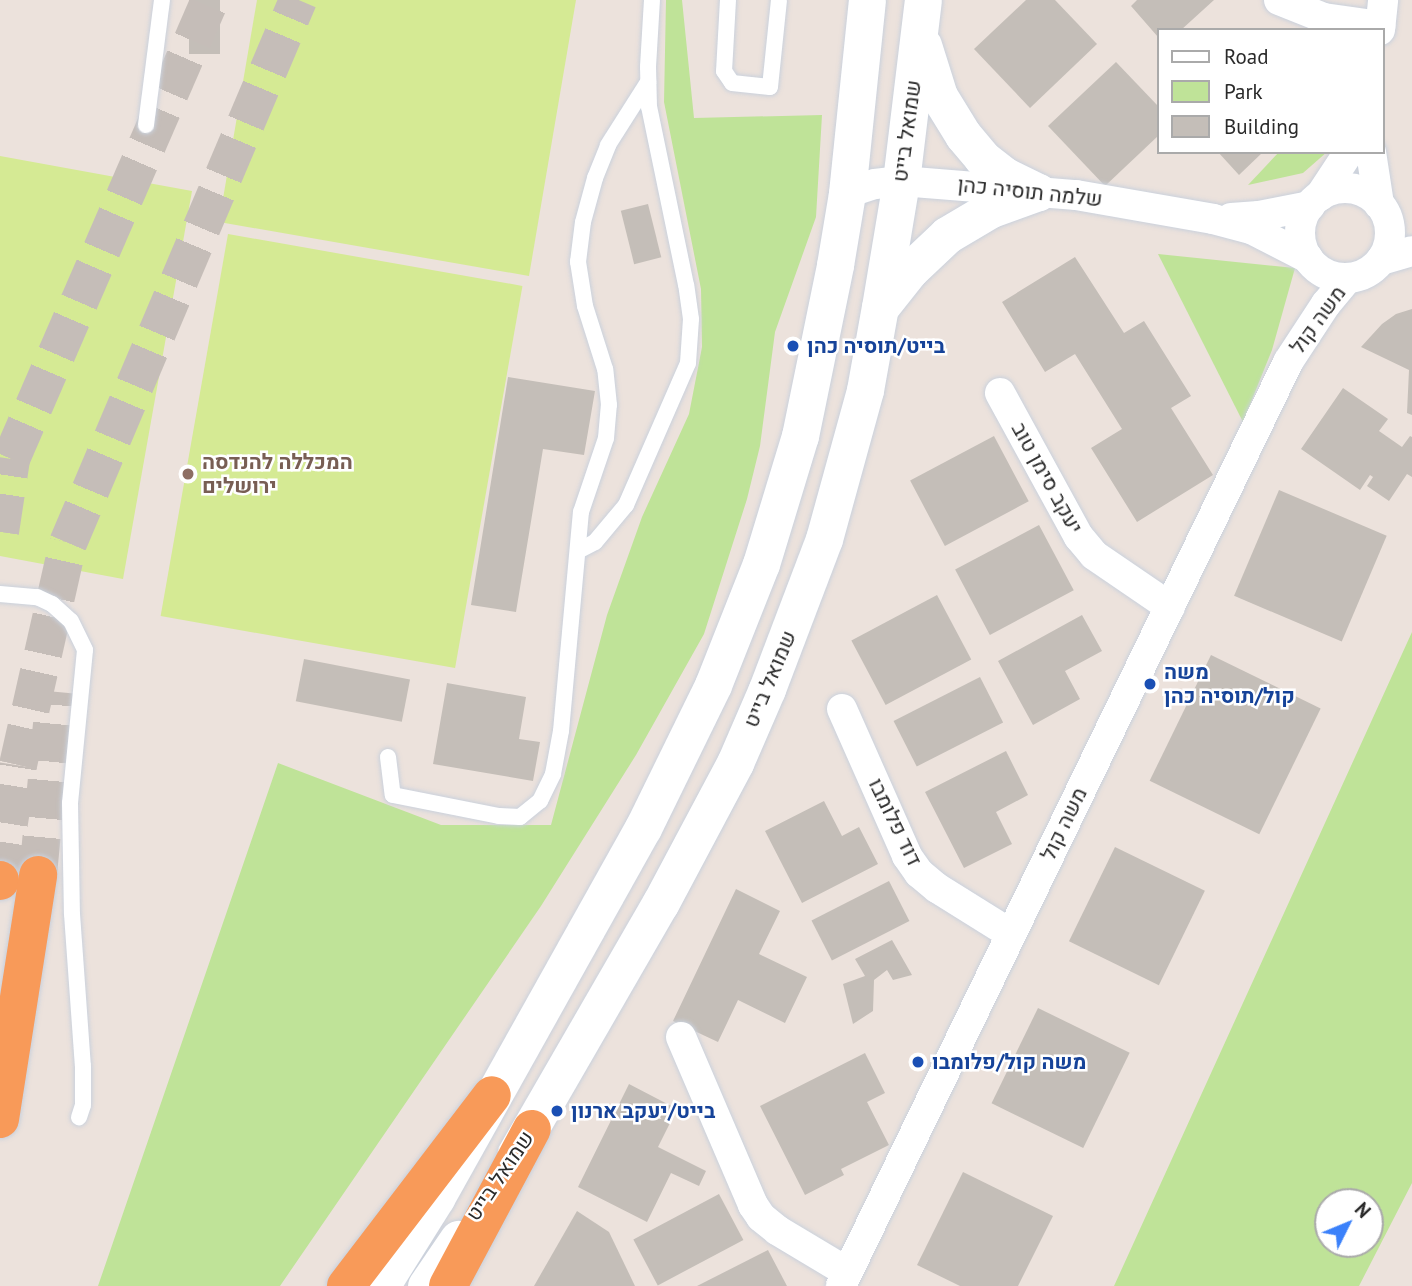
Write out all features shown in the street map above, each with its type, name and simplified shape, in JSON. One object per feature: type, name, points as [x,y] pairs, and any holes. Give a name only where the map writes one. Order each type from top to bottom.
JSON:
[{"type":"highway","points":[[0,1119],[38,875]]},
{"type":"highway","points":[[346,1286],[492,1095]]},
{"type":"highway","points":[[448,1286],[532,1129]]},
{"type":"street","name":"שמואל בייט","points":[[381,1286],[436,1198],[643,828],[731,642],[761,564],[800,436],[846,193],[867,0]]},
{"type":"street","points":[[1279,0],[1300,11],[1324,18],[1381,19]]},
{"type":"street","name":"שמואל בייט","points":[[426,1286],[532,1129],[702,828],[767,690],[824,538],[865,390],[901,181],[922,17]]},
{"type":"street","points":[[922,17],[939,96],[963,135],[982,158],[1005,176],[1038,192]]},
{"type":"street","points":[[1348,154],[1315,201],[1301,232],[1312,262],[1335,277],[1348,278],[1364,274],[1381,260],[1412,251]]},
{"type":"street","points":[[1371,154],[1390,237],[1381,260]]},
{"type":"street","name":"שלמה תוסיה כהן","points":[[846,193],[875,184],[901,181],[1116,201],[1251,229],[1312,262]]},
{"type":"street","points":[[1315,201],[1334,190],[1349,188],[1363,192],[1382,209],[1412,226]]},
{"type":"street","points":[[880,307],[910,270],[947,235],[991,209],[1038,192]]},
{"type":"street","name":"שלמה תוסיה כהן","points":[[1213,219],[1259,216],[1315,201]]},
{"type":"street","name":"משה קול","points":[[1288,362],[1312,262]]},
{"type":"street","name":"משה קול","points":[[844,1279],[1288,362],[1326,304],[1348,278]]},
{"type":"street","name":"יעקב סימן טוב","points":[[1000,393],[1079,537],[1094,555],[1170,607]]},
{"type":"street","name":"דוד פלומבו","points":[[842,709],[907,856],[919,873],[937,888],[1011,934]]},
{"type":"street","points":[[681,1037],[753,1205],[761,1217],[844,1279]]},
{"type":"lane","points":[[146,125],[162,0]]},
{"type":"lane","points":[[578,551],[595,541],[626,505],[688,363],[691,319],[650,116],[648,82],[652,0]]},
{"type":"lane","points":[[728,0],[724,72],[732,83],[769,87],[779,0]]},
{"type":"lane","points":[[388,757],[393,795],[499,816],[520,817],[540,801],[553,774],[561,732],[581,512],[606,438],[609,405],[606,369],[585,306],[578,262],[583,222],[595,178],[608,145],[648,82]]},
{"type":"lane","points":[[0,594],[37,597],[52,604],[71,621],[85,650],[70,803],[72,914],[83,1066],[83,1105],[79,1117]]},
{"type":"green space","points":[[257,0],[576,0],[529,276],[219,222]]},
{"type":"green space","points":[[666,0],[682,0],[694,118],[822,115],[816,217],[775,332],[760,446],[747,499],[704,634],[636,755],[541,906],[280,1286],[98,1286],[278,763],[441,825],[551,825],[607,615],[642,517],[689,414],[702,347],[701,289],[664,102]]},
{"type":"green space","points":[[1277,154],[1325,154],[1303,173],[1248,185]]},
{"type":"green space","points":[[0,156],[192,191],[123,579],[0,556]]},
{"type":"green space","points":[[228,234],[522,286],[455,668],[161,616]]},
{"type":"green space","points":[[1158,254],[1295,268],[1272,350],[1243,422]]},
{"type":"green space","points":[[1412,632],[1412,1183],[1384,1237],[1384,1188],[1314,1188],[1314,1258],[1373,1258],[1359,1286],[1114,1286]]},
{"type":"building","points":[[189,0],[220,0],[220,54],[189,54]]},
{"type":"building","points":[[1026,0],[1055,0],[1097,44],[1030,108],[974,49]]},
{"type":"building","points":[[1137,0],[1214,0],[1183,28],[1156,28],[1156,35],[1131,6]]},
{"type":"building","points":[[1116,62],[1156,104],[1156,138],[1105,186],[1048,126]]},
{"type":"building","points":[[1220,154],[1261,154],[1239,175]]},
{"type":"building","points":[[648,204],[661,257],[634,264],[621,211]]},
{"type":"building","points":[[1075,257],[1124,333],[1144,321],[1191,396],[1171,408],[1213,475],[1137,522],[1091,448],[1122,429],[1075,354],[1045,372],[1002,302]]},
{"type":"building","points":[[1412,309],[1412,415],[1407,413],[1409,370],[1361,347],[1382,324],[1396,314]]},
{"type":"building","points":[[508,377],[595,391],[584,455],[543,449],[516,612],[471,605]]},
{"type":"building","points":[[1343,388],[1388,419],[1379,431],[1402,447],[1410,436],[1412,437],[1412,477],[1407,474],[1389,501],[1367,486],[1373,477],[1370,475],[1360,490],[1301,449]]},
{"type":"building","points":[[994,436],[1029,501],[945,546],[910,481]]},
{"type":"building","points":[[1279,490],[1387,536],[1342,642],[1234,596]]},
{"type":"building","points":[[1039,525],[1074,590],[990,635],[955,570]]},
{"type":"building","points":[[937,595],[971,659],[886,705],[851,641]]},
{"type":"building","points":[[1082,615],[1102,651],[1065,671],[1080,699],[1033,725],[998,661]]},
{"type":"building","points":[[1211,655],[1321,708],[1259,834],[1150,781]]},
{"type":"building","points":[[304,659],[410,680],[402,722],[296,701]]},
{"type":"building","points":[[980,677],[1003,722],[917,766],[894,721]]},
{"type":"building","points":[[447,683],[526,697],[519,739],[540,742],[533,781],[433,764]]},
{"type":"building","points":[[1006,751],[1028,795],[996,812],[1012,844],[964,868],[925,792]]},
{"type":"building","points":[[824,801],[842,836],[859,827],[878,864],[802,903],[765,831]]},
{"type":"building","points":[[1115,847],[1205,891],[1159,985],[1069,941]]},
{"type":"building","points":[[889,881],[909,921],[832,961],[811,920]]},
{"type":"building","points":[[736,889],[780,911],[759,954],[807,977],[785,1023],[738,1000],[718,1042],[673,1021]]},
{"type":"building","points":[[892,940],[912,975],[893,980],[887,970],[874,980],[873,1011],[853,1024],[843,984],[865,976],[855,959]]},
{"type":"building","points":[[1038,1008],[1130,1053],[1083,1148],[992,1103]]},
{"type":"building","points":[[865,1053],[885,1093],[867,1102],[889,1145],[841,1169],[844,1175],[805,1195],[760,1106]]},
{"type":"building","points":[[629,1084],[677,1109],[658,1147],[706,1171],[699,1186],[671,1173],[647,1222],[578,1187]]},
{"type":"building","points":[[963,1172],[1053,1216],[1018,1286],[960,1286],[917,1265]]},
{"type":"building","points":[[719,1194],[743,1240],[658,1285],[633,1240]]},
{"type":"building","points":[[577,1211],[609,1232],[635,1286],[534,1286]]},
{"type":"building","points":[[768,1250],[787,1286],[697,1286]]},
{"type":"tunnel","points":[[0,532],[11,459],[210,0]]},
{"type":"tunnel","points":[[0,880],[18,765],[68,543],[298,0]]},
{"type":"tunnel","points":[[38,875],[55,692]]},
{"type":"place","name":"בייט/תוסיה כהן","points":[[793,346]]},
{"type":"place","name":"המכללה להנדסה ירושלים","points":[[188,474]]},
{"type":"place","name":"משה קול/תוסיה כהן","points":[[1150,684]]},
{"type":"place","name":"משה קול/פלומבו","points":[[918,1062]]},
{"type":"place","name":"בייט/יעקב ארנון","points":[[557,1111]]}]
